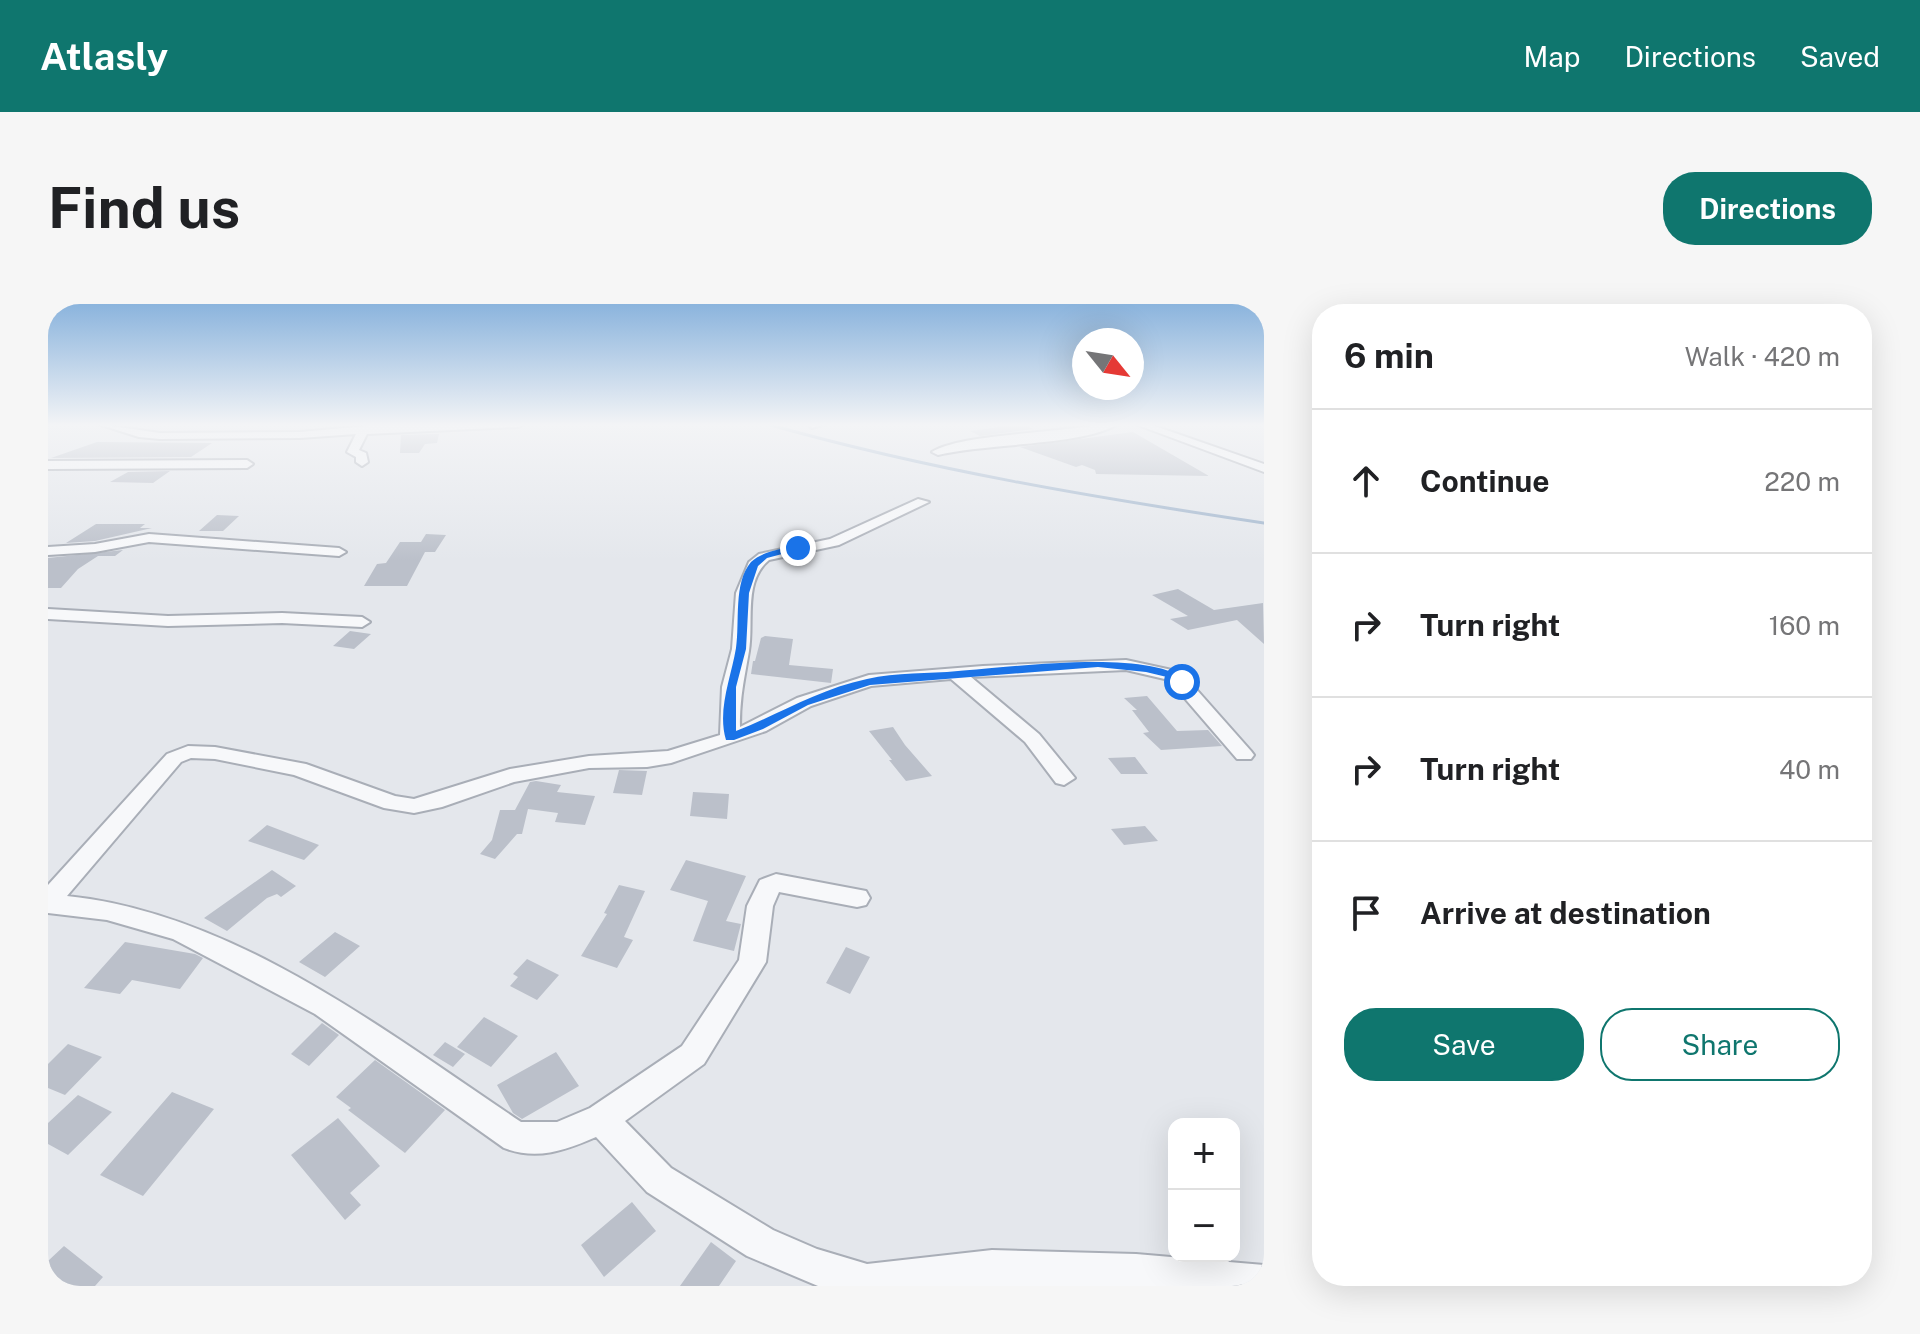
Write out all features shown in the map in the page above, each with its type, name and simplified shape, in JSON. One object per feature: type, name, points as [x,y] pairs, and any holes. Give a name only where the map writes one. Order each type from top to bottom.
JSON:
[{"type":"street","points":[[730,738],[731,687],[741,649],[744,593],[754,565],[764,557],[834,542],[923,502]]},
{"type":"street","points":[[48,551],[95,548],[149,538],[339,552]]},
{"type":"street","points":[[48,614],[168,621],[282,618],[362,622]]},
{"type":"street","points":[[48,903],[174,758],[188,752],[215,753],[299,769],[392,803],[414,806],[510,776],[589,762],[647,761],[671,757],[759,727],[804,702],[869,681],[1098,664],[1126,665],[1175,676],[1244,755]]},
{"type":"street","points":[[955,673],[1032,738],[1064,778]]},
{"type":"street","points":[[48,903],[107,910],[181,931],[325,1006],[516,1137],[558,1138],[601,1119],[693,1055],[752,962],[760,906],[769,886],[776,883],[857,898]]},
{"type":"street","points":[[601,1119],[659,1180],[747,1236],[816,1267],[867,1283],[992,1268],[1136,1272],[1264,1284]]},
{"type":"building","points":[[1095,470],[1198,470],[1209,476],[1096,474]]},
{"type":"building","points":[[170,471],[153,483],[110,482],[128,472]]},
{"type":"building","points":[[217,515],[239,516],[223,531],[199,531]]},
{"type":"building","points":[[96,524],[145,524],[140,528],[152,528],[95,541],[66,543]]},
{"type":"building","points":[[426,534],[446,535],[435,552],[425,552],[407,586],[364,586],[377,564],[386,563],[400,542],[421,542]]},
{"type":"building","points":[[123,550],[115,556],[98,556],[78,569],[61,588],[48,588],[48,558]]},
{"type":"building","points":[[1178,589],[1214,610],[1263,603],[1264,644],[1237,620],[1188,630],[1170,619],[1188,616],[1152,595]]},
{"type":"building","points":[[350,631],[371,634],[354,649],[333,646]]},
{"type":"building","points":[[761,638],[793,639],[789,665],[833,669],[831,683],[751,674]]},
{"type":"building","points":[[1147,696],[1177,731],[1208,730],[1222,746],[1161,750],[1143,733],[1149,732],[1132,710],[1137,710],[1124,698]]},
{"type":"building","points":[[893,727],[932,776],[906,781],[869,731]]},
{"type":"building","points":[[1135,757],[1148,774],[1121,774],[1108,758]]},
{"type":"building","points":[[619,770],[647,771],[642,795],[613,793]]},
{"type":"building","points":[[530,782],[561,785],[557,792],[595,796],[585,825],[555,822],[558,813],[528,809],[522,834],[517,834],[495,859],[480,854],[492,840],[500,810],[515,810]]},
{"type":"building","points":[[693,792],[729,794],[727,819],[690,816]]},
{"type":"building","points":[[267,825],[319,845],[304,860],[248,841]]},
{"type":"building","points":[[1145,826],[1158,841],[1124,845],[1111,829]]},
{"type":"building","points":[[686,860],[746,876],[726,921],[741,924],[734,951],[693,941],[708,901],[670,890]]},
{"type":"building","points":[[272,870],[296,886],[281,897],[277,894],[267,898],[227,931],[204,918]]},
{"type":"building","points":[[619,885],[645,891],[624,937],[633,940],[617,968],[581,956],[607,914],[604,913]]},
{"type":"building","points":[[335,932],[360,946],[325,977],[299,962]]},
{"type":"building","points":[[125,942],[203,958],[180,989],[132,980],[120,994],[84,988]]},
{"type":"building","points":[[846,947],[870,957],[850,994],[826,983]]},
{"type":"building","points":[[527,959],[559,975],[537,1000],[510,986],[518,977],[513,974]]},
{"type":"building","points":[[484,1017],[518,1036],[491,1067],[457,1047]]},
{"type":"building","points":[[322,1023],[339,1035],[309,1066],[291,1054]]},
{"type":"building","points":[[445,1042],[465,1054],[453,1067],[433,1055]]},
{"type":"building","points":[[68,1044],[102,1057],[65,1095],[48,1088],[48,1064]]},
{"type":"building","points":[[556,1052],[579,1086],[522,1119],[513,1113],[497,1085]]},
{"type":"building","points":[[375,1060],[445,1110],[405,1153],[348,1110],[351,1108],[336,1097]]},
{"type":"building","points":[[172,1092],[214,1109],[143,1196],[100,1175]]},
{"type":"building","points":[[78,1095],[112,1112],[68,1155],[48,1144],[48,1123]]},
{"type":"building","points":[[338,1118],[380,1166],[350,1193],[361,1205],[345,1220],[291,1155]]},
{"type":"building","points":[[632,1202],[656,1231],[604,1277],[581,1245]]},
{"type":"building","points":[[711,1242],[736,1261],[719,1286],[680,1286]]},
{"type":"building","points":[[64,1246],[103,1277],[95,1286],[48,1286],[48,1261]]},
{"type":"waterway","points":[[955,470],[1264,523]]},
{"type":"route","points":[[798,548],[764,557],[754,565],[744,593],[741,649],[731,687],[730,738],[759,727],[804,702],[869,681],[1098,664],[1147,669],[1175,676],[1182,682]]}]
